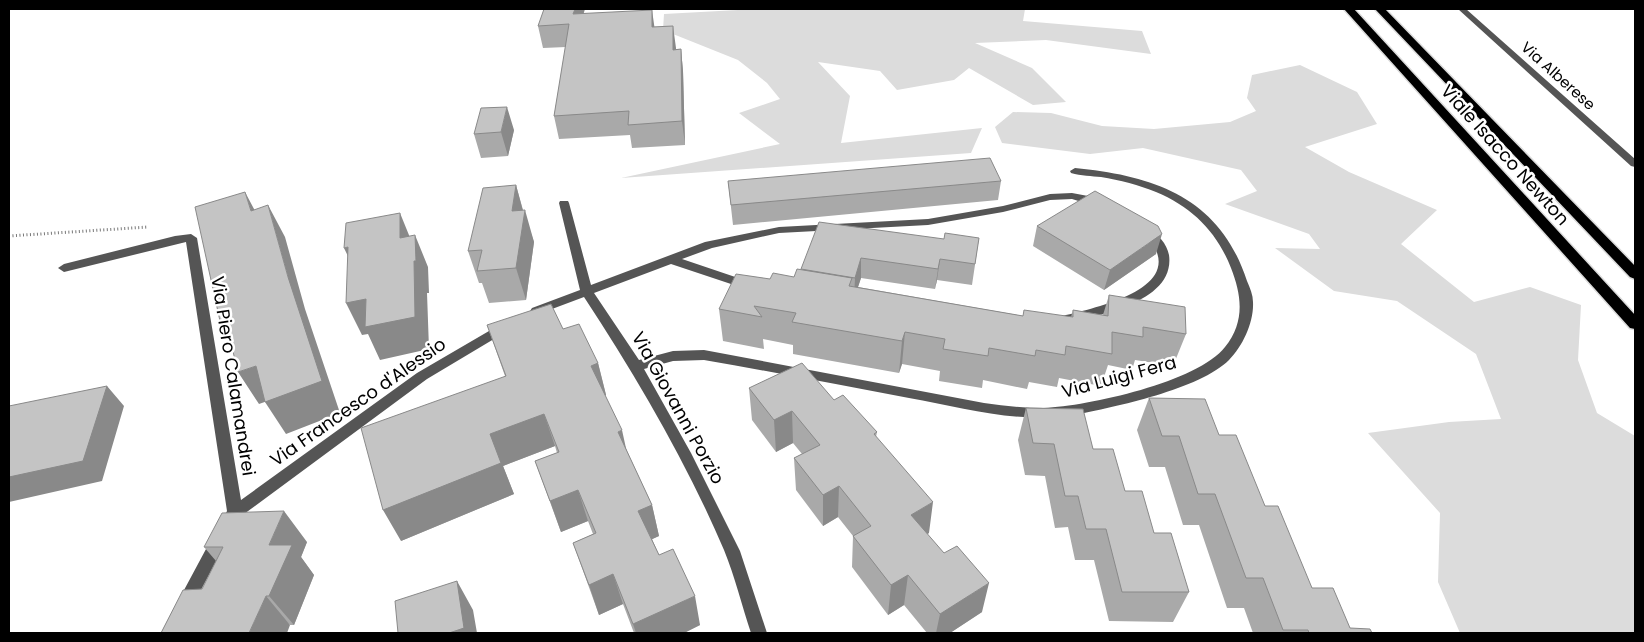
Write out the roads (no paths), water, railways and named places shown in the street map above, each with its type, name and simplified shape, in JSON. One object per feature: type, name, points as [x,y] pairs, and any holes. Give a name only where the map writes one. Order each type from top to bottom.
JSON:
[{"type":"highway","name":"Viale Isacco Newton","points":[[1349,9],[1635,324]]},
{"type":"highway","name":"Viale Isacco Newton","points":[[1380,9],[1635,274]]},
{"type":"street","name":"Via Alberese","points":[[1462,9],[1635,164]]},
{"type":"street","name":"Via Luigi Fera","points":[[636,366],[673,356],[704,355],[982,407],[1037,413],[1058,412],[1146,392],[1192,376],[1219,361],[1229,350],[1242,327],[1248,302],[1239,272],[1217,231],[1205,217],[1188,204],[1167,192],[1127,178],[1075,171]]},
{"type":"street","name":"Via Francesco d'Alessio","points":[[235,512],[422,376],[512,323],[547,307],[709,245],[779,230],[928,222],[1003,209],[1050,197],[1072,196],[1088,199],[1105,208]]},
{"type":"street","name":"Via Giovanni Porzio","points":[[564,203],[588,292],[636,366],[722,528],[740,572],[759,633]]},
{"type":"street","points":[[1046,324],[1126,301],[1149,289],[1163,271],[1164,255],[1157,240],[1138,227]]},
{"type":"street","name":"Via Piero Calamandrei","points":[[64,268],[175,240],[191,238],[235,512]]},
{"type":"street","points":[[672,260],[742,285],[761,288]]},
{"type":"street","points":[[169,633],[235,512]]}]
